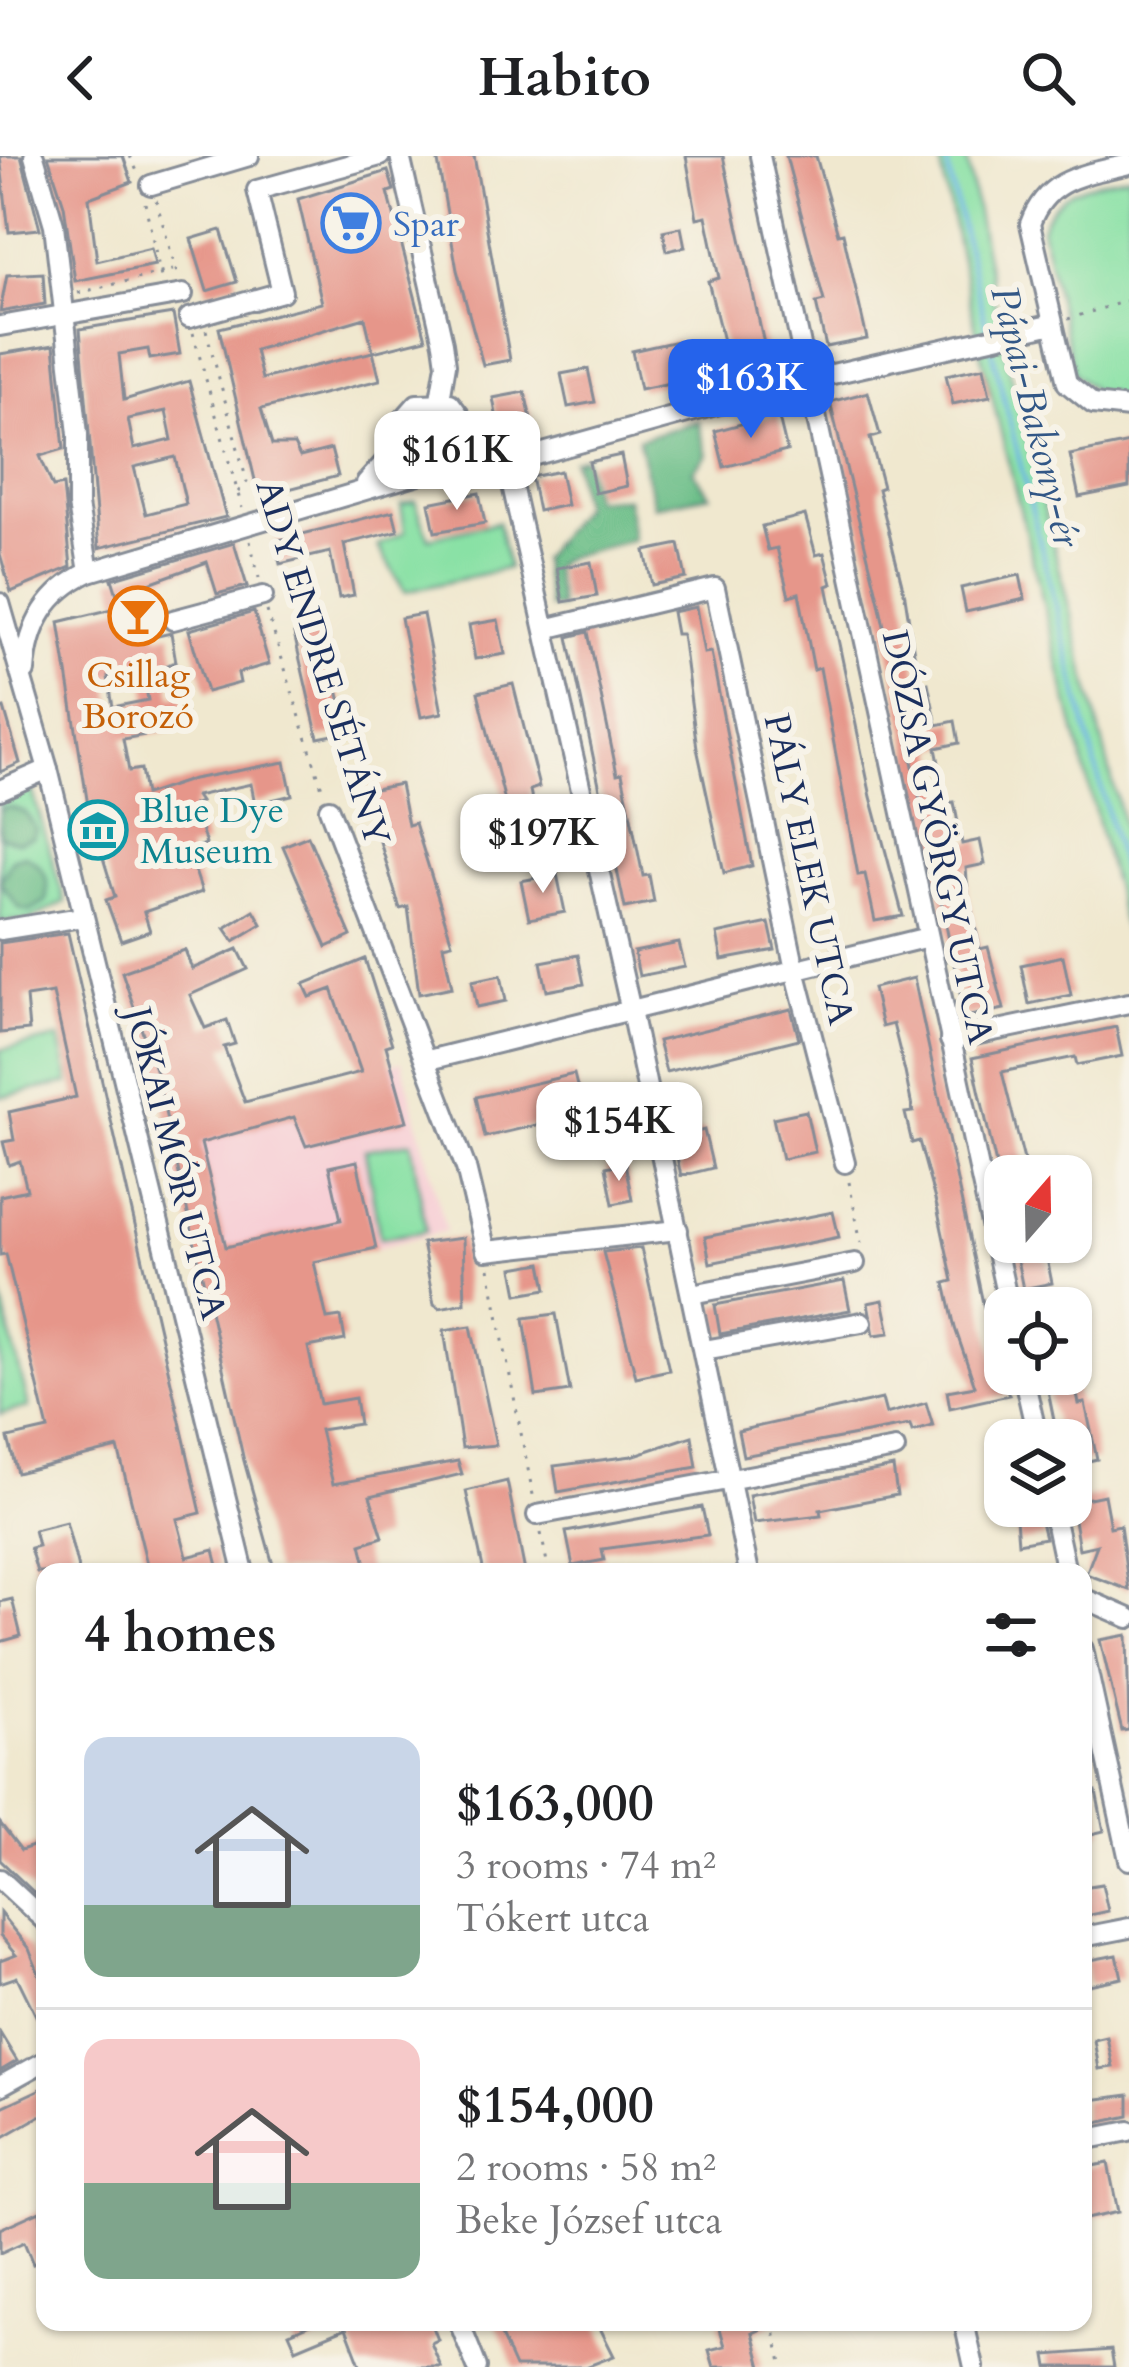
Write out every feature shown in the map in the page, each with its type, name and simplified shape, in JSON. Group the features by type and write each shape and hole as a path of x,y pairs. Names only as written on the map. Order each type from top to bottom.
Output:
{"street":[{"path":"34,156 54,225 78,434 78,505 89,572"},
{"path":"152,185 250,156"},
{"path":"189,318 282,292 257,190 380,156"},
{"path":"400,156 443,344 440,399"},
{"name":"DÓZSA GYÖRGY UTCA","path":"760,156 1004,1287"},
{"path":"1129,164 1059,182 1038,201 1030,224 1049,325 1067,383 1093,404 1129,408"},
{"path":"0,326 60,307 183,295"},
{"path":"26,694 32,627 62,588 89,572 439,468 459,458 507,463 806,380 1049,325"},
{"path":"351,491 378,473 401,444 408,411 440,399 459,409 469,428 459,458"},
{"path":"401,444 416,463 439,468"},
{"path":"507,463 631,1011 747,1563"},
{"name":"PÁLY ELEK UTCA","path":"545,629 715,588 795,970 845,1163"},
{"path":"172,620 184,612 263,596"},
{"name":"JÓKAI MÓR UTCA","path":"0,603 48,769 242,1563"},
{"path":"0,790 48,769"},
{"name":"ADY ENDRE SÉTÁNY","path":"329,809 428,1060 466,1168 485,1251"},
{"path":"0,930 82,917"},
{"path":"428,1060 928,937"},
{"path":"950,1040 1129,1003"},
{"path":"485,1251 678,1230"},
{"path":"692,1294 855,1263"},
{"path":"704,1350 862,1322"},
{"path":"537,1515 895,1449"},
{"path":"1056,1527 1064,1563"},
{"path":"1092,1602 1129,1618"},
{"path":"1092,1690 1129,1860"},
{"path":"0,1879 36,1913"},
{"path":"1092,1935 1129,1928"},
{"path":"0,2086 36,2066"},
{"path":"1092,2138 1129,2131"},
{"path":"463,2331 477,2367"},
{"path":"966,2331 974,2367"}],"path":[{"path":"152,185 183,295"},
{"path":"60,307 175,270"},
{"path":"1049,325 1129,300"},
{"name":"ADY ENDRE SÉTÁNY","path":"189,318 263,596 329,809"},
{"path":"845,1163 862,1241 855,1263"},
{"path":"485,1251 547,1563"},
{"path":"775,2331 783,2367"}],"shaded area":[{"path":"402,1061 446,1231 208,1288 164,1125"}],"green space":[{"path":"939,156 966,156 1001,335 1129,848 1129,948 978,340"},
{"path":"1129,175 1129,399 1097,393 1074,373 1041,228 1065,195"},
{"path":"435,416 447,421 452,433 447,445 435,450 423,445 418,433 423,421"},
{"path":"698,421 707,455 693,471 710,495 654,506 638,439"},
{"path":"584,457 593,499 627,498 633,540 563,558 553,568 560,607 549,608 541,559 582,506 573,460"},
{"path":"415,501 429,538 498,522 508,568 405,592 378,546 405,532 401,505"},
{"path":"30,783 65,902 29,920 0,922 0,799"},
{"path":"0,809 25,812 36,829 33,837 18,842 0,836"},
{"path":"25,855 42,869 47,886 46,901 30,911 19,908 0,882 12,859"},
{"path":"59,1038 69,1083 0,1097 0,1050"},
{"path":"411,1142 426,1231 380,1238 365,1150"},
{"path":"0,1292 29,1407 0,1414"}],"building":[{"path":"0,156 21,156 40,229 9,232"},
{"path":"48,156 123,156 132,182 89,198 97,261 151,248 155,265 75,281 64,205"},
{"path":"437,156 474,156 510,360 483,365 457,270"},
{"path":"686,156 723,156 766,353 728,361 708,281 719,278 706,216 697,218"},
{"path":"786,156 816,156 838,234 843,233 867,339 826,347 816,303 824,301"},
{"path":"388,171 394,190 388,192 426,339 373,352 380,380 261,409 272,445 294,445 300,457 331,449 338,476 259,497 219,328 322,303 298,199","holes":["365,318 373,352 262,379 255,350"]},
{"path":"681,227 685,247 667,251 663,231"},
{"path":"221,230 237,282 207,291 191,239"},
{"path":"43,273 45,304 0,312 7,275"},
{"path":"173,314 180,354 150,359 148,349 119,354 124,400 189,381 226,517 99,548 80,329","holes":["166,411 172,440 134,449 128,419","175,457 186,504 146,514 134,467"]},
{"path":"677,341 685,380 640,389 632,351"},
{"path":"54,345 64,449 40,456 53,487 63,485 71,567 11,592 0,554 0,354"},
{"path":"984,367 990,396 953,404 946,375"},
{"path":"588,369 595,402 568,407 561,374"},
{"path":"525,392 531,419 498,425 493,398"},
{"path":"868,392 880,435 870,438 883,487 878,489 905,596 919,685 928,683 937,725 955,721 959,743 936,748 947,803 954,802 962,844 980,840 985,864 966,868 968,892 980,949 988,947 1004,1009 965,1017 879,602 830,402"},
{"path":"778,414 787,451 724,467 715,431"},
{"path":"1129,443 1129,487 1079,497 1070,455"},
{"path":"621,455 627,486 595,493 589,462"},
{"path":"560,471 567,505 538,511 531,477"},
{"path":"479,493 485,523 435,532 429,503"},
{"path":"393,511 398,531 344,544 354,595 339,598 330,552 280,564 275,541"},
{"path":"805,515 816,555 824,553 832,584 827,586 871,797 903,916 875,921 865,874 858,875 820,668 814,670 799,593 789,596 777,548 768,550 762,526"},
{"path":"234,543 247,586 217,594 207,562 141,586 158,636 171,633 176,662 167,665 172,696 182,694 189,727 123,739 129,771 141,769 145,795 193,779 285,762 292,795 255,804 251,784 196,796 200,802 193,805 206,844 188,850 202,892 144,912 150,931 121,941 106,900 115,897 89,812 59,622 121,607 112,579","holes":["143,670 148,700 113,707 108,677"]},
{"path":"679,544 686,578 652,585 645,551"},
{"path":"591,562 597,596 563,602 557,568"},
{"path":"1020,575 1025,599 966,612 961,588"},
{"path":"696,607 704,653 711,652 752,866 724,873 697,748 682,634 676,634 672,612"},
{"path":"254,612 269,664 238,673 240,683 207,692 189,630"},
{"path":"423,614 442,713 421,717 401,618"},
{"path":"498,620 505,654 475,659 469,625"},
{"path":"322,629 349,732 318,738 294,634"},
{"path":"588,632 617,774 622,773 643,876 649,875 654,902 625,908 568,637"},
{"path":"513,684 539,787 530,790 542,850 510,856 503,820 509,818 478,692"},
{"path":"4,708 20,763 0,772 0,709"},
{"path":"400,784 408,825 415,823 452,943 443,945 452,987 419,994 408,907 400,909 365,791"},
{"path":"308,836 351,936 327,947 283,846"},
{"path":"557,874 565,912 529,919 521,881"},
{"path":"254,910 262,924 234,941 225,928"},
{"path":"769,923 775,950 722,960 717,934"},
{"path":"68,933 201,1513 177,1519 187,1557 214,1550 217,1563 147,1563 118,1448 17,1473 8,1438 48,1429 6,1254 0,1255 0,1196 27,1190 20,1161 9,1165 3,1142 14,1140 9,1112 76,1097 53,993 26,997 29,1030 0,1033 0,943"},
{"path":"679,943 685,967 639,976 634,952"},
{"path":"238,949 248,969 190,995 205,1028 227,1020 235,1044 224,1047 245,1102 361,1072 332,989 310,997 304,984 365,959 392,1044 386,1046 407,1121 306,1146 294,1117 201,1143 226,1247 341,1220 329,1167 357,1161 376,1248 314,1262 327,1319 341,1317 345,1340 308,1347 320,1404 355,1398 359,1424 320,1430 333,1484 458,1461 462,1474 370,1496 383,1537 361,1544 366,1563 272,1563 244,1461 156,1072 122,972 185,950 192,969"},
{"path":"578,955 584,984 547,991 541,962"},
{"path":"1063,956 1071,995 1029,1004 1021,965"},
{"path":"501,975 506,1001 477,1007 472,981"},
{"path":"914,978 984,1308 984,1395 1009,1395 950,1408 947,1391 975,1386 945,1283 953,1281 937,1207 919,1141 912,1143 905,1113 913,1112 893,1024 882,1027 873,988"},
{"path":"791,1009 799,1039 666,1072 658,1041"},
{"path":"1116,1027 1122,1056 1077,1065 1075,1057 1002,1072 1023,1155 994,1155 972,1058"},
{"path":"574,1074 584,1114 485,1137 476,1097"},
{"path":"806,1111 815,1152 782,1159 773,1118"},
{"path":"704,1130 713,1168 681,1176 673,1138"},
{"path":"625,1163 632,1200 613,1204 606,1167"},
{"path":"833,1212 839,1237 710,1263 705,1237"},
{"path":"463,1238 465,1303 440,1308 434,1304 422,1243"},
{"path":"641,1248 669,1370 636,1377 603,1252"},
{"path":"542,1263 547,1289 518,1294 513,1268"},
{"path":"1018,1263 1048,1263 1052,1283 1023,1287"},
{"path":"844,1281 850,1310 720,1334 715,1305"},
{"path":"883,1300 890,1333 874,1335 868,1303"},
{"path":"556,1314 570,1391 536,1396 524,1318"},
{"path":"471,1326 496,1445 462,1448 444,1330"},
{"path":"1049,1395 1077,1395 1079,1404 1085,1403 1088,1419 1054,1419"},
{"path":"882,1399 886,1414 926,1403 933,1426 912,1432 910,1425 743,1456 738,1431"},
{"path":"692,1436 697,1467 558,1492 554,1466 632,1456"},
{"path":"893,1467 897,1495 820,1510 821,1515 754,1523 749,1495"},
{"path":"507,1481 523,1563 482,1563 466,1491"},
{"path":"1104,1495 1110,1527 1120,1525 1129,1590 1092,1576 1090,1563 1097,1545 1079,1549 1075,1527 1092,1527 1092,1498"},
{"path":"702,1507 708,1535 602,1549 604,1560 572,1563 566,1532"},
{"path":"66,1522 77,1563 36,1563 36,1569 30,1548 38,1546 34,1530"},
{"path":"1017,1527 1042,1527 1045,1538 1018,1543"},
{"path":"12,1599 21,1636 0,1642 0,1602"},
{"path":"1127,1635 1129,1730 1122,1731 1100,1640"},
{"path":"1096,1791 1104,1831 1092,1834 1092,1792"},
{"path":"0,1823 21,1850 36,1845 36,1894 0,1860"},
{"path":"1102,1884 1108,1911 1092,1914 1092,1886"},
{"path":"0,1913 29,1949 36,1966 36,2016 17,1977 0,1983 0,1961 16,1955 0,1936"},
{"path":"1117,1955 1122,1978 1092,1984 1092,1960"},
{"path":"0,2033 17,2061 0,2071"},
{"path":"1107,2037 1113,2067 1099,2069 1094,2040"},
{"path":"36,2091 36,2118 0,2139 0,2108"},
{"path":"1129,2095 1129,2116 1092,2124 1092,2100"},
{"path":"1108,2163 1118,2212 1092,2218 1092,2166"},
{"path":"36,2213 36,2263 24,2242 0,2253 0,2229"},
{"path":"294,2331 339,2331 296,2349 289,2333"},
{"path":"347,2331 434,2331 438,2340 431,2343 441,2367 361,2367"},
{"path":"499,2331 602,2331 614,2356 586,2367 515,2367"},
{"path":"721,2331 757,2331 753,2333 762,2367 714,2367 709,2350 725,2346"},
{"path":"1111,2350 1114,2367 1048,2367 1046,2355"}],"waterway":[{"name":"Pápai-Bakony-ér","path":"945,156 988,335"},
{"name":"Pápai-Bakony-ér","path":"991,346 1129,899"}],"place":[{"name":"Spar","path":"351,223"},
{"name":"Csillag Borozó","path":"138,616"},
{"name":"Blue Dye Museum","path":"98,830"}]}
